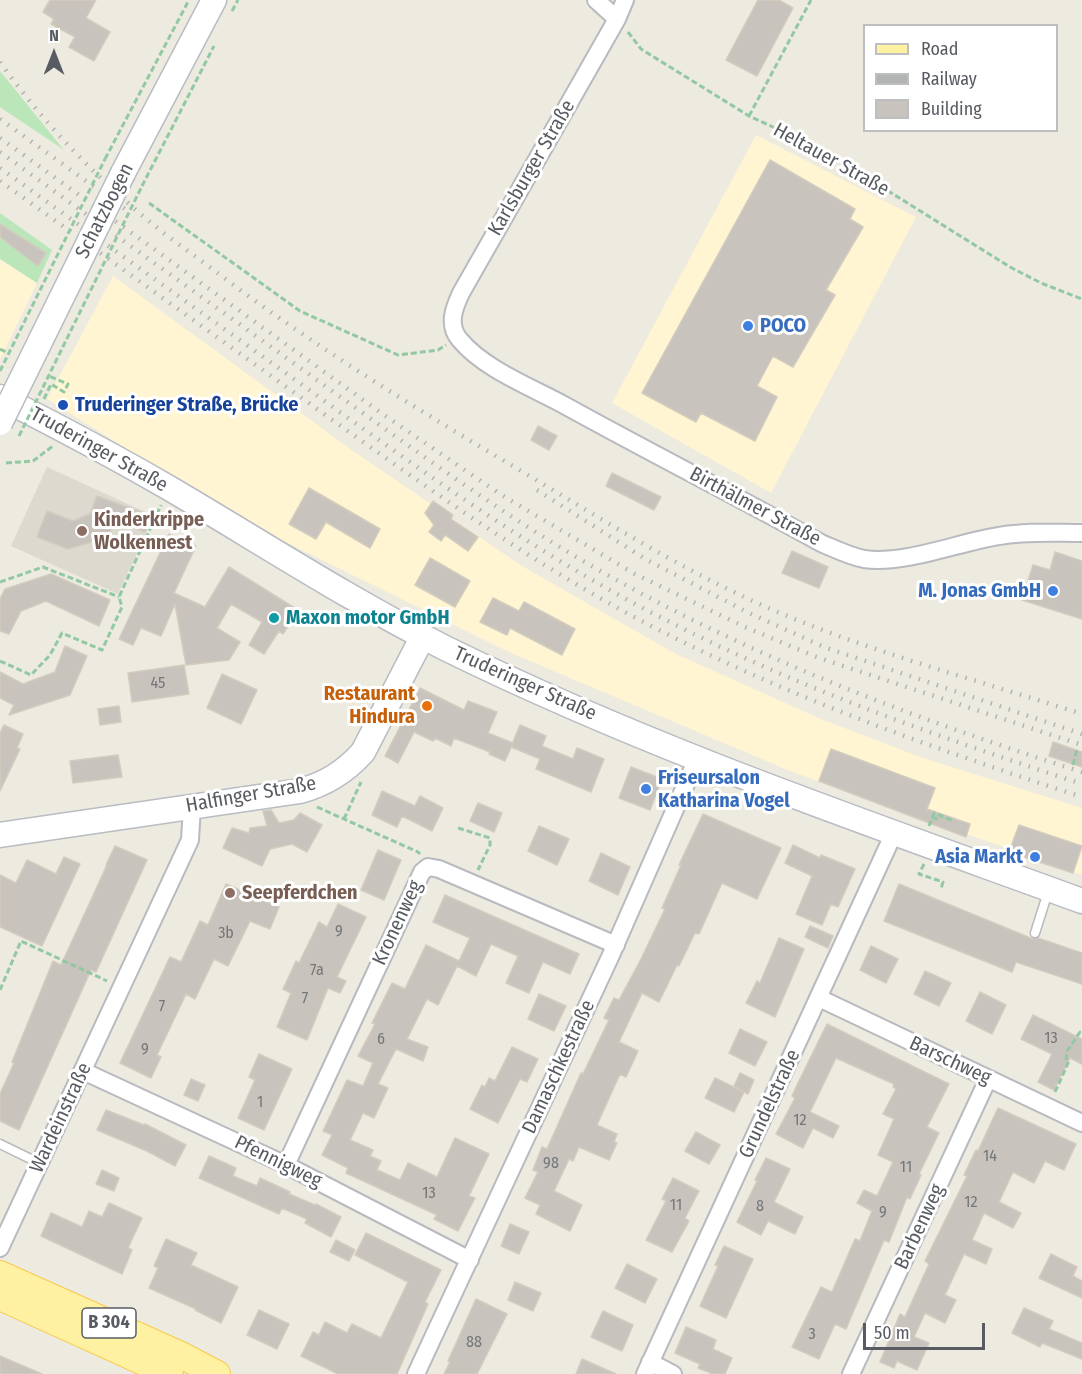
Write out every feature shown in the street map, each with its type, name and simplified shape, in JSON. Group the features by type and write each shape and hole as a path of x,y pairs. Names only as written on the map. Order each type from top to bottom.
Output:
{"main road":[{"name":"B 304","path":"0,1274 179,1354 217,1374"},
{"name":"B 304","path":"0,1297 170,1374"}],"street":[{"name":"Schatzbogen","path":"10,430 123,173 214,0"},
{"path":"596,0 617,19"},
{"name":"Karlsburger Straße","path":"458,338 452,323 453,310 461,293 617,19 625,0"},
{"name":"Birthälmer Straße","path":"458,338 482,360 821,543 845,553 865,559 894,559 1000,536 1082,533"},
{"name":"Truderinger Straße","path":"0,397 129,465 323,581 423,636 553,698 698,759 1082,901"},
{"name":"Halfinger Straße","path":"0,835 312,788 336,777 353,764 363,752 423,636"},
{"name":"Damaschkestraße","path":"416,1374 616,945 698,759"},
{"name":"Wardeinstraße","path":"0,1248 190,840 192,806"},
{"name":"Grundelstraße","path":"648,1368 894,833"},
{"name":"Kronenweg","path":"286,1165 422,872 428,867 439,869 616,945"},
{"name":"Barschweg","path":"819,998 1082,1123"},
{"name":"Pfennigweg","path":"83,1071 286,1165 470,1260"},
{"name":"Barbenweg","path":"850,1374 988,1078"},
{"path":"648,1368 673,1374"}],"lane":[{"path":"1035,933 1044,911 1049,889"},
{"path":"0,1144 39,1163"}],"path":[{"path":"10,430 48,376 189,0"},
{"path":"227,21 238,0"},
{"path":"749,116 811,0"},
{"name":"Heltauer Straße","path":"617,19 641,50 749,116 869,179 1010,267 1041,283 1082,299"},
{"path":"0,371 8,353 123,173 217,41"},
{"path":"149,203 300,311 398,355 438,350 458,338"},
{"path":"0,349 8,353"},
{"path":"44,399 51,384 64,392 68,384 48,376"},
{"path":"6,463 33,461 54,444"},
{"path":"118,597 162,504"},
{"path":"0,582 43,567 118,597 122,607 102,650 62,633 50,655 31,675 0,661"},
{"path":"1073,765 1077,749"},
{"name":"Kronenweg","path":"365,773 344,819 421,855"},
{"path":"939,820 932,817 934,813 954,820"},
{"path":"458,828 490,838 490,844 476,874"},
{"path":"923,863 919,874 943,882 940,889"},
{"path":"18,936 21,941 122,987"},
{"path":"0,990 21,941"},
{"path":"1052,1099 1069,1061 1066,1058 1067,1051 1080,1032 1082,1033"}],"shaded area":[{"path":"756,135 916,217 771,493 612,403"},
{"path":"0,259 37,283 0,360"},
{"path":"113,276 356,453 522,566 676,654 821,719 920,757 1082,808 1082,875 790,771 511,653 239,519 47,399"},
{"name":"Kinderkrippe Wolkennest","path":"47,467 154,516 118,594 11,546"}],"green space":[{"path":"0,71 64,150 0,107"},
{"path":"0,213 52,250 37,283 0,259"}],"building":[{"path":"50,0 96,0 86,18 110,32 94,61 69,47 75,37 51,24 54,19 43,12"},
{"path":"758,0 779,0 793,8 757,76 726,60"},
{"name":"POCO","path":"770,160 855,209 850,219 863,227 826,290 835,295 793,367 773,356 757,386 777,397 755,441 701,413 696,422 642,393"},
{"path":"0,224 46,253 38,266 0,237"},
{"path":"538,426 557,436 549,450 531,440"},
{"path":"612,473 661,497 654,510 606,486"},
{"path":"309,488 380,529 370,548 326,522 316,539 289,524"},
{"path":"97,496 152,516 145,532 115,520 108,537 68,549 37,537 47,511 73,521 90,514"},
{"path":"433,501 453,515 451,519 478,537 468,551 445,535 441,541 429,532 434,525 425,513"},
{"path":"169,534 196,546 174,593 205,607 229,567 298,610 283,634 279,631 264,654 249,645 262,622 231,604 217,628 240,642 229,660 186,665 175,604 161,636 141,628 133,645 119,639"},
{"path":"792,551 828,567 819,588 782,573"},
{"name":"M. Jonas GmbH","path":"1055,552 1082,561 1082,619 1022,600 1033,565 1050,570"},
{"path":"430,558 470,581 455,607 415,585"},
{"path":"51,574 110,600 99,626 46,601 21,611 9,634 0,631 0,599 5,589"},
{"path":"493,598 519,611 524,602 575,629 562,655 510,628 507,635 480,622"},
{"path":"65,646 87,656 70,695 9,715 14,705 0,698 0,672 23,684 55,672"},
{"path":"184,665 189,694 132,702 128,673"},
{"path":"222,674 257,690 241,724 207,708"},
{"path":"420,688 464,710 468,701 497,712 488,733 513,743 505,761 489,754 490,752 454,738 451,746 435,738 433,741 414,732 398,763 385,756"},
{"path":"119,706 121,722 100,725 98,709"},
{"path":"4,725 23,734 17,748 20,749 0,791 0,733"},
{"path":"520,725 546,736 542,746 573,759 577,748 604,759 591,792 536,769 540,759 511,747"},
{"path":"1053,742 1082,752 1082,767 1049,756"},
{"path":"831,749 935,788 927,809 970,824 966,837 819,781"},
{"path":"118,755 122,777 73,783 70,761"},
{"path":"631,767 662,779 650,810 619,798"},
{"path":"382,791 415,806 420,796 443,808 432,831 402,816 397,827 372,815"},
{"path":"478,803 502,813 494,832 470,821"},
{"path":"271,810 279,823 294,820 300,813 322,825 307,852 292,844 270,849 262,866 223,848 232,828 249,833 250,828 267,826 263,811"},
{"path":"703,814 781,848 757,899 722,883 699,934 695,933 659,1002 642,993 619,1042 638,1051 626,1077 620,1074 597,1125 617,1134 614,1142 617,1143 609,1160 579,1147 573,1161 569,1159 554,1191 582,1205 570,1231 536,1214 540,1205 525,1198 538,1172 533,1170 542,1147 547,1149 581,1073 583,1074 609,1020 604,1018 614,998 619,1000 665,909 662,908 681,865 679,865"},
{"path":"1019,825 1082,846 1073,873 1009,852"},
{"path":"539,826 569,839 557,865 528,851"},
{"path":"793,845 820,858 821,855 855,869 838,907 831,904 822,925 796,914 812,876 785,863"},
{"path":"115,846 147,860 96,972 91,970 19,1130 0,1121 0,1094 53,961 61,965"},
{"path":"378,850 401,860 384,900 361,890"},
{"path":"601,853 630,867 618,895 589,881"},
{"path":"64,857 80,864 42,946 0,927 0,875 16,883 27,860 56,874"},
{"path":"226,884 279,907 270,929 250,921 228,966 214,959 195,999 186,994 157,1055 161,1057 151,1078 120,1063 170,957 181,962 200,921 208,925"},
{"path":"899,884 1033,939 1038,938 1082,953 1082,984 1016,962 1012,972 884,921"},
{"path":"445,895 579,954 570,974 543,962 529,993 506,983 518,956 491,944 476,976 457,966 438,1005 427,999 407,1039 428,1047 423,1061 396,1049 378,1084 388,1088 374,1118 363,1113 350,1140 373,1150 370,1156 381,1161 377,1170 400,1180 408,1163 437,1177 455,1138 489,1154 469,1196 475,1198 458,1231 434,1219 437,1215 346,1173 348,1168 322,1155 332,1135 323,1131 347,1080 363,1086 373,1063 358,1056 375,1024 372,1023 392,983 405,989 426,945 459,961 470,938 433,922"},
{"path":"338,904 366,917 337,977 346,981 340,993 328,988 307,1040 277,1027 291,993 283,989 296,961 299,963 319,922 327,927"},
{"path":"810,926 833,936 828,948 805,937"},
{"path":"779,938 804,949 775,1017 746,1003 757,981 760,983"},
{"path":"871,946 898,959 886,983 860,970"},
{"path":"925,971 951,983 939,1006 914,994"},
{"path":"980,992 1006,1005 992,1034 966,1021"},
{"path":"539,994 566,1006 554,1031 528,1019"},
{"path":"1033,1015 1082,1039 1082,1064 1070,1058 1054,1090 1038,1082 1052,1054 1021,1039"},
{"path":"827,1024 949,1084 927,1127 939,1133 919,1174 921,1175 910,1199 907,1197 889,1242 884,1240 846,1329 835,1324 819,1359 792,1347 821,1287 832,1292 855,1239 860,1241 872,1211 857,1203 864,1190 877,1196 893,1162 878,1155 894,1119 883,1114 896,1089 893,1087 894,1084 836,1058 810,1112 839,1126 833,1138 813,1128 803,1148 776,1134 795,1098 792,1096"},
{"path":"740,1029 767,1042 755,1066 729,1053"},
{"path":"512,1047 538,1059 527,1082 520,1079 498,1123 470,1109 482,1085 485,1087 489,1078 495,1081"},
{"path":"259,1054 292,1069 264,1130 238,1118 255,1080 249,1077"},
{"path":"740,1073 754,1080 748,1094 734,1086"},
{"path":"715,1078 744,1092 734,1112 705,1098"},
{"path":"191,1079 205,1085 198,1101 184,1095"},
{"path":"998,1108 1076,1144 1064,1170 1045,1161 1034,1183 1013,1172 999,1202 1021,1213 1013,1228 984,1213 972,1240 992,1249 986,1264 964,1254 945,1295 956,1300 945,1323 925,1313 914,1337 929,1343 917,1370 897,1361 894,1368 880,1362 900,1314 905,1317 929,1264 925,1261 967,1176 964,1175"},
{"path":"106,1110 145,1124 186,1145 175,1166 147,1151 97,1130"},
{"path":"696,1132 720,1145 709,1164 685,1151"},
{"path":"209,1156 236,1168 233,1176 257,1186 260,1178 290,1192 289,1194 341,1217 331,1237 305,1223 307,1219 282,1208 279,1214 199,1178"},
{"path":"766,1158 790,1169 774,1202 803,1217 795,1234 768,1221 761,1235 737,1222"},
{"path":"102,1170 119,1178 114,1191 96,1184"},
{"path":"673,1178 699,1191 685,1218 689,1221 672,1252 646,1240 666,1201 662,1199"},
{"path":"109,1203 142,1218 128,1248 132,1250 122,1274 41,1236 51,1213 82,1227 89,1211 102,1217"},
{"path":"510,1224 529,1232 519,1254 501,1246"},
{"path":"366,1233 441,1270 425,1302 428,1304 397,1374 338,1374 301,1356 313,1332 319,1335 325,1322 347,1333 352,1324 381,1338 408,1282 355,1255"},
{"path":"166,1239 197,1253 191,1265 238,1287 221,1323 149,1288 158,1268 154,1266"},
{"path":"336,1240 355,1250 349,1261 330,1252"},
{"path":"724,1246 753,1259 726,1318 700,1306 718,1266 715,1265"},
{"path":"1051,1254 1077,1267 1073,1276 1082,1281 1082,1298 1039,1278"},
{"path":"627,1264 657,1279 645,1303 615,1288"},
{"path":"515,1282 541,1293 533,1311 508,1300"},
{"path":"476,1299 507,1314 477,1374 444,1374 450,1362 448,1361"},
{"path":"1024,1308 1053,1321 1049,1329 1082,1343 1082,1359 1042,1343 1040,1347 1012,1333"},
{"path":"259,1310 289,1324 277,1349 247,1335"},
{"path":"603,1311 633,1325 622,1351 591,1337"},
{"path":"686,1327 716,1340 713,1349 732,1358 725,1374 713,1374 698,1368 700,1364 675,1353"},
{"path":"0,1356 42,1374 0,1374"},
{"path":"582,1359 616,1374 576,1374"}],"railway":[{"path":"0,62 67,144 104,182 152,224 319,345 468,439 652,549 742,596 867,646 1082,714"},
{"path":"0,119 125,209"},
{"path":"0,138 384,415 500,494 635,574 745,627 819,658 1082,745"},
{"path":"0,152 436,465 509,515 622,583 733,639 847,689 964,733 1082,772"},
{"path":"0,168 441,484 574,569 666,620 767,668 923,730 1082,784"},
{"path":"0,181 442,498 571,581 616,607 712,656 816,701 921,742 1082,797"},
{"path":"537,490 647,560 747,612 824,647 1082,734"}],"place":[{"name":"POCO","path":"748,326"},
{"name":"Truderinger Straße, Brücke","path":"63,405"},
{"name":"Kinderkrippe Wolkennest","path":"82,531"},
{"name":"M. Jonas GmbH","path":"1053,591"},
{"name":"Maxon motor GmbH","path":"274,618"},
{"name":"Restaurant Hindura","path":"427,706"},
{"name":"Friseursalon Katharina Vogel","path":"646,789"},
{"name":"Asia Markt","path":"1035,857"},
{"name":"Seepferdchen","path":"230,893"}]}
